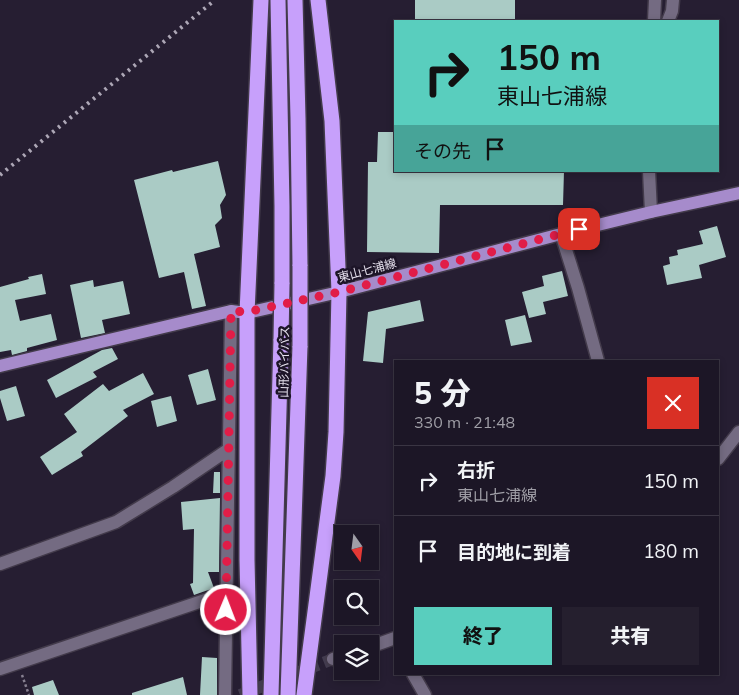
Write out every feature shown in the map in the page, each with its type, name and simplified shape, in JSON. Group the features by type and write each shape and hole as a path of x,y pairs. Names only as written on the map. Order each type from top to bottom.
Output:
{"highway":[{"name":"山形バイパス","path":"288,695 300,346 295,0"},
{"path":"304,695 333,476 336,432 339,292 332,121 318,0"},
{"name":"山形バイパス","path":"270,695 282,284 278,1"},
{"path":"250,695 246,560 247,312 261,2"}],"main road":[{"name":"東山七浦線","path":"0,366 231,311 247,312 339,292 561,234 739,193"}],"street":[{"path":"654,18 655,0"},
{"path":"668,20 672,12 672,0"},
{"path":"649,172 651,212"},
{"path":"561,234 598,360"},
{"path":"225,695 231,311"},
{"path":"719,458 739,432"},
{"path":"0,564 116,522 173,488 229,449"},
{"path":"0,669 226,593"},
{"path":"379,644 394,640"},
{"path":"413,675 425,695"}],"path":[{"path":"18,663 29,695"}],"building":[{"path":"415,0 515,0 515,20 415,20"},
{"path":"378,132 394,132 394,172 564,172 563,205 440,205 439,253 367,252 368,162 377,162"},
{"path":"218,161 226,195 220,205 222,218 215,225 220,247 194,254 206,306 192,309 184,272 159,278 134,180"},
{"path":"717,226 726,257 699,265 702,278 667,285 663,266 670,264 669,257 678,255 677,250 703,244 699,231"},
{"path":"562,271 568,296 543,302 546,314 529,318 522,292 544,286 542,276"},
{"path":"42,274 46,294 15,300 20,321 51,314 57,340 27,348 27,351 12,355 11,350 0,352 0,287"},
{"path":"93,280 94,287 123,281 130,314 102,320 105,333 81,338 70,285"},
{"path":"420,300 424,321 386,329 383,363 363,361 368,312"},
{"path":"525,315 532,342 511,346 505,320"},
{"path":"112,348 118,359 93,372 97,377 56,398 47,380 102,350"},
{"path":"208,369 216,400 197,405 188,375"},
{"path":"143,373 154,394 123,410 128,416 81,452 83,456 52,475 40,457 77,432 64,414 103,384 109,391"},
{"path":"16,386 25,416 7,421 0,398 0,391"},
{"path":"171,396 177,421 157,427 151,401"},
{"path":"214,472 220,472 220,493 213,493"},
{"path":"220,498 219,572 208,572 214,588 194,595 190,584 193,583 194,529 183,530 181,502"},
{"path":"202,657 217,658 217,695 200,695"},
{"path":"183,677 187,695 132,695 132,693"},
{"path":"53,680 59,695 34,695 32,687"}],"tunnel":[{"path":"240,695 333,659"}],"railway":[{"path":"0,175 215,0"}],"route":[{"path":"226,610 231,311 247,312 339,292 579,229"}]}
